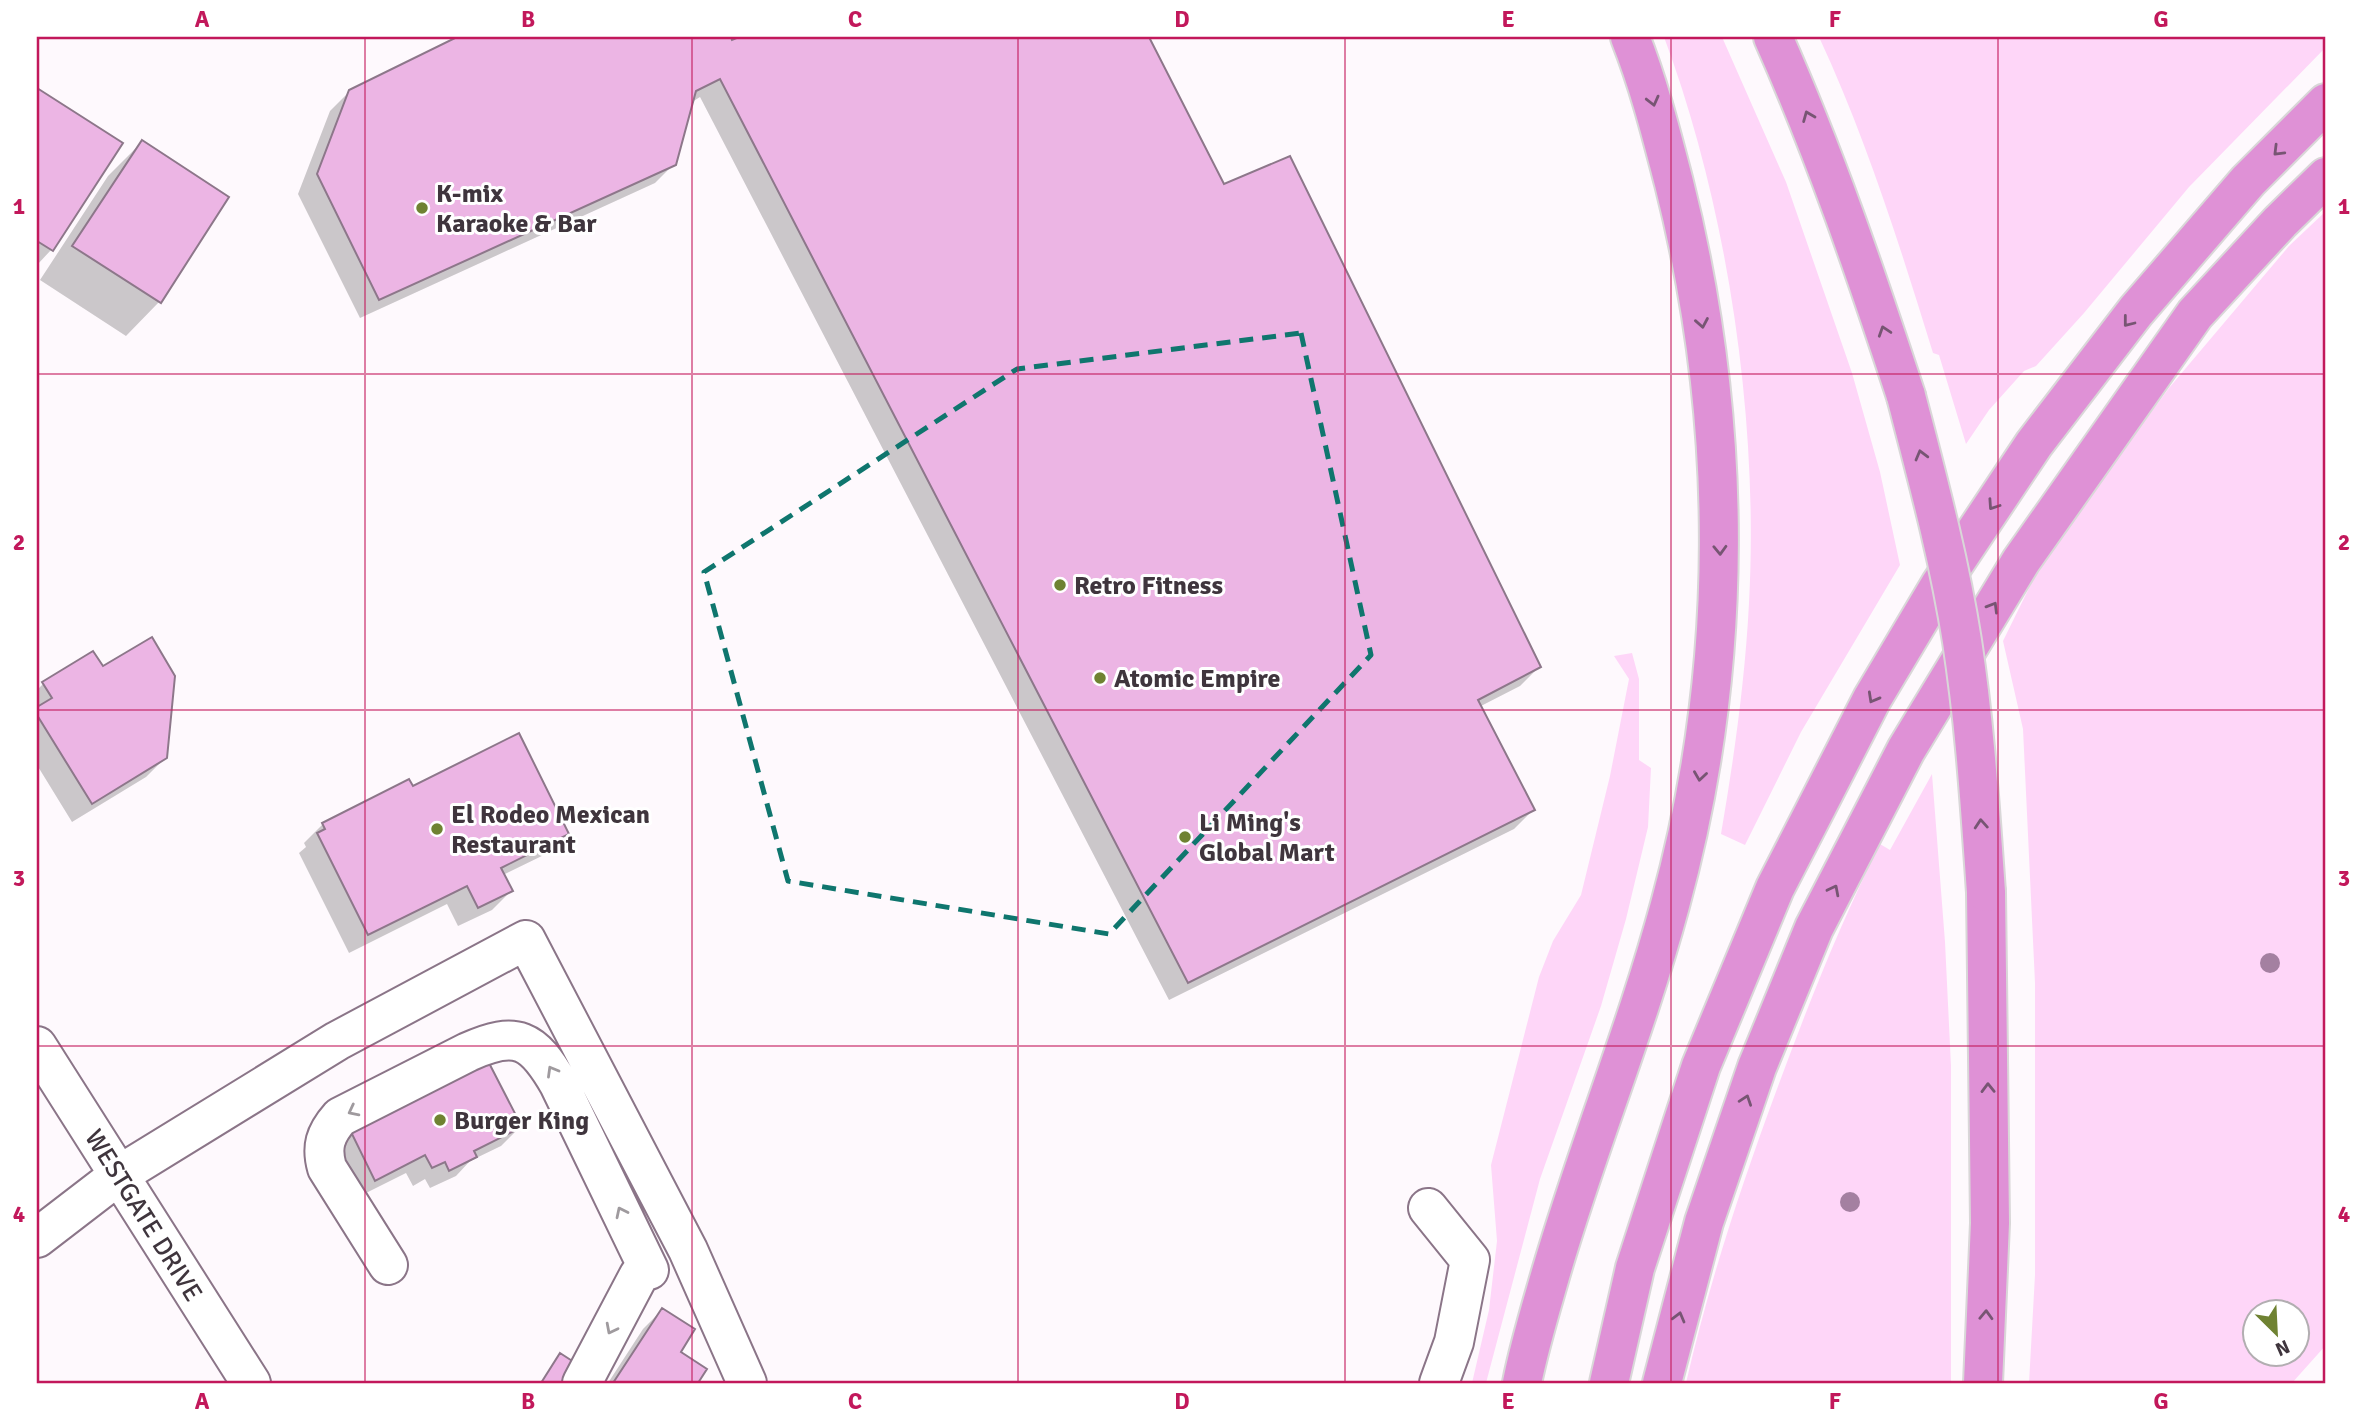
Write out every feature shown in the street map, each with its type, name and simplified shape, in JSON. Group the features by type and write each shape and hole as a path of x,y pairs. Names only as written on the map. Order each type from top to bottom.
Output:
{"highway":[{"path":"1522,1383 1567,1216 1633,1030 1671,905 1698,793 1713,679 1720,570 1717,458 1707,351 1687,237 1649,87 1630,37"},
{"path":"1773,37 1807,113 1848,221 1906,396 1937,514 1962,640 1978,772 1986,892 1990,1223 1983,1383"},
{"path":"1609,1383 1635,1268 1701,1066 1775,888 1872,699 1940,585 2034,444 2136,311 2248,181 2326,103"},
{"path":"1662,1383 1704,1222 1757,1068 1814,928 1906,750 2021,561 2195,314 2280,222 2326,177"}],"street":[{"path":"37,1238 119,1175 337,1041 526,940 688,1250 747,1383"},
{"path":"388,1265 327,1168 324,1142 330,1129 340,1117 486,1044 504,1040 526,1045 544,1057 559,1084 644,1272 582,1383"},
{"name":"WESTGATE DRIVE","path":"37,1046 251,1383"},
{"path":"1428,1208 1470,1260 1454,1342 1439,1383"}],"highlighted area":[{"path":"1301,333 1371,655 1109,934 788,881 704,572 1017,369"}],"shaded area":[{"path":"1664,37 1722,37 1786,182 1852,373 1880,472 1900,565 1801,732 1745,845 1721,834 1738,719 1749,603 1751,533 1743,389 1722,243 1706,172"},
{"path":"1819,37 2326,37 2326,47 2189,187 2084,313 2036,366 2024,371 1989,410 1966,444 1939,355 1933,353 1867,153"},
{"path":"2326,211 2326,1345 2310,1363 2310,1298 2240,1298 2240,1368 2305,1368 2292,1383 2029,1383 2035,1275 2035,983 2023,729 2003,641 2031,584 2077,513 2169,388 2289,246"},
{"path":"1632,653 1639,679 1639,760 1651,768 1648,827 1601,1006 1540,1179 1486,1383 1472,1383 1489,1310 1497,1241 1491,1165 1539,977 1553,941 1581,895 1610,776 1629,679 1614,656"},
{"path":"1932,774 1951,1066 1951,1383 1686,1383 1715,1272 1738,1198 1813,996 1851,904 1880,844 1890,850"}],"building":[{"path":"457,37 731,37 732,40 739,37 1149,37 1224,184 1290,156 1541,667 1478,700 1535,810 1188,983 720,79 696,91 676,165 379,300 317,174 349,90"},
{"path":"37,88 123,143 53,251 37,241"},
{"path":"142,140 229,197 161,303 72,246"},
{"path":"152,637 175,676 167,758 92,804 37,715 37,707 52,698 42,682 93,651 103,666"},
{"path":"519,733 569,834 501,868 513,891 478,908 467,886 368,935 317,833 325,829 322,823 409,779 413,786"},
{"path":"489,1063 522,1127 474,1151 477,1157 449,1171 445,1162 432,1168 425,1155 375,1181 351,1132"},
{"path":"662,1308 695,1329 681,1352 707,1369 698,1383 613,1383"},
{"path":"560,1353 606,1383 541,1383"}],"place":[{"name":"K-mix Karaoke & Bar","path":"422,208"},
{"name":"Retro Fitness","path":"1060,585"},
{"name":"Atomic Empire","path":"1100,678"},
{"name":"El Rodeo Mexican Restaurant","path":"437,829"},
{"name":"Li Ming's Global Mart","path":"1185,837"},
{"name":"Burger King","path":"440,1120"}]}
